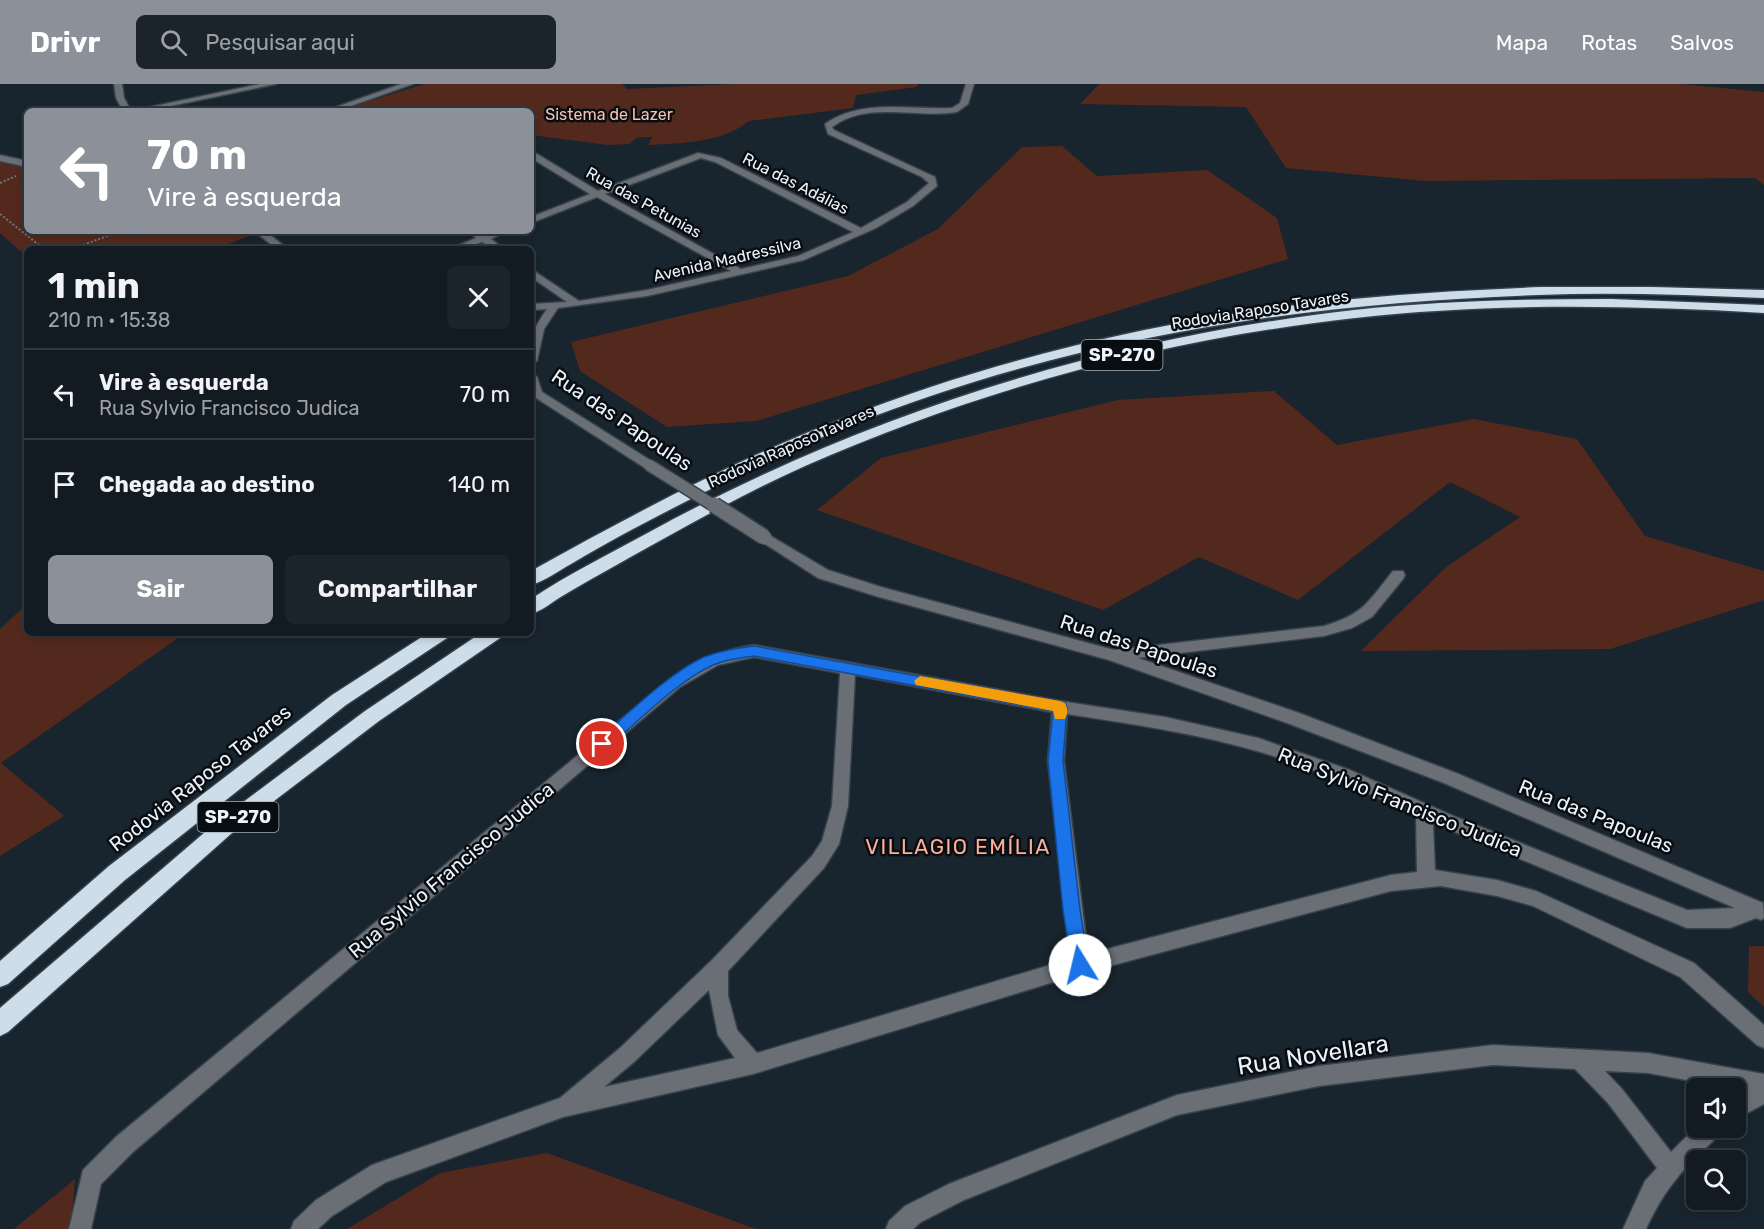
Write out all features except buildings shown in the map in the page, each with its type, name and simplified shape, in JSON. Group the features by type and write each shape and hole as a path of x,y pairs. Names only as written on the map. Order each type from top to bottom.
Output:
{"highway":[{"name":"Rodovia Raposo Tavares","path":"534,577 624,526 759,460 891,405 1015,366 1099,343 1260,313 1418,296 1590,289 1672,289 1764,294"},
{"name":"Rodovia Raposo Tavares","path":"534,606 663,530 767,477 876,430 976,394 1096,361 1274,325 1354,314 1440,307 1618,303 1764,309"},
{"name":"Rodovia Raposo Tavares","path":"0,976 135,858 339,700 436,636"},
{"name":"SP-270","path":"0,1024 225,827 372,716 490,636"}],"street":[{"path":"118,84 120,98 126,108"},
{"path":"148,108 245,86 272,84"},
{"path":"338,108 406,84"},
{"name":"Avenida Madressilva","path":"534,307 554,307 665,290 801,258 861,232 928,192 934,184 932,179 831,132 828,126 834,120 850,114 959,108 968,98 970,84"},
{"name":"Rua das Petunias","path":"534,156 597,194 740,272"},
{"name":"Rua das Adálias","path":"597,194 695,156 718,159 861,232"},
{"path":"0,158 24,163"},
{"path":"534,219 597,194"},
{"path":"263,234 279,246"},
{"path":"478,234 495,246"},
{"path":"463,246 494,234"},
{"path":"534,274 577,304"},
{"name":"Rua das Papoulas","path":"534,349 539,329 554,307"},
{"name":"Rua das Papoulas","path":"534,386 537,394 823,574 879,592 1111,655 1293,718 1450,778 1663,867 1760,911"},
{"path":"1111,655 1324,631 1352,623 1367,613 1398,575"},
{"name":"Rua Sylvio Francisco Judica","path":"80,1229 91,1178 125,1144 675,683 708,662 733,654 754,651 1060,707 1165,723 1258,745 1344,775 1424,811 1687,919 1730,919 1760,911"},
{"path":"563,1107 627,1055 719,967 818,862 830,844 840,806 848,668"},
{"path":"1060,707 1056,761 1080,965"},
{"path":"1424,811 1426,879"},
{"path":"302,1229 324,1208 380,1173 563,1107 753,1064 1080,965 1391,883 1441,878 1497,888 1536,899 1687,970 1764,1038"},
{"path":"719,967 718,996 728,1035 753,1064"},
{"name":"Rua Novellara","path":"897,1229 913,1214 957,1192 1177,1105 1319,1076 1493,1055 1648,1063 1764,1084"},
{"path":"1579,1059 1614,1096 1671,1169"},
{"path":"1746,1103 1764,1092"},
{"path":"1634,1229 1653,1189 1701,1138"}],"path":[{"path":"0,214 24,233"},
{"path":"25,234 40,246"},
{"path":"80,246 113,234"}],"green space":[{"name":"Sistema de Lazer","path":"424,84 622,84 627,89 734,84 918,84 917,87 856,95 853,108 749,121 714,138 648,145 652,137 638,137 629,144 608,145 534,135 534,108 348,108"},
{"path":"1099,84 1681,84 1764,92 1764,185 1755,178 1425,181 1286,168 1246,107 1080,104"},
{"path":"1062,146 1097,176 1207,170 1277,218 1288,259 756,421 667,427 580,371 571,342 848,276 938,229 1022,147"},
{"path":"0,161 24,165 24,234 254,234 223,246 24,246 24,254 0,233"},
{"path":"1274,391 1337,445 1474,419 1577,439 1645,536 1764,571 1764,600 1610,649 1361,651 1446,567 1520,517 1450,482 1298,600 1199,557 1103,610 817,510 881,458 1118,400"},
{"path":"24,607 24,636 181,636 1,763 64,816 0,856 0,629"},
{"path":"1749,946 1764,946 1764,1007 1748,992"},
{"path":"547,1153 756,1229 347,1229 440,1173"},
{"path":"75,1179 71,1229 14,1229"}],"slow traffic":[{"path":"920,681 1060,707 1060,715"}],"district":[{"name":"VILLAGIO EMÍLIA","path":"958,847"}],"route":[{"path":"602,744 675,683 708,662 733,654 754,651 1060,707 1056,761 1080,965"}]}
